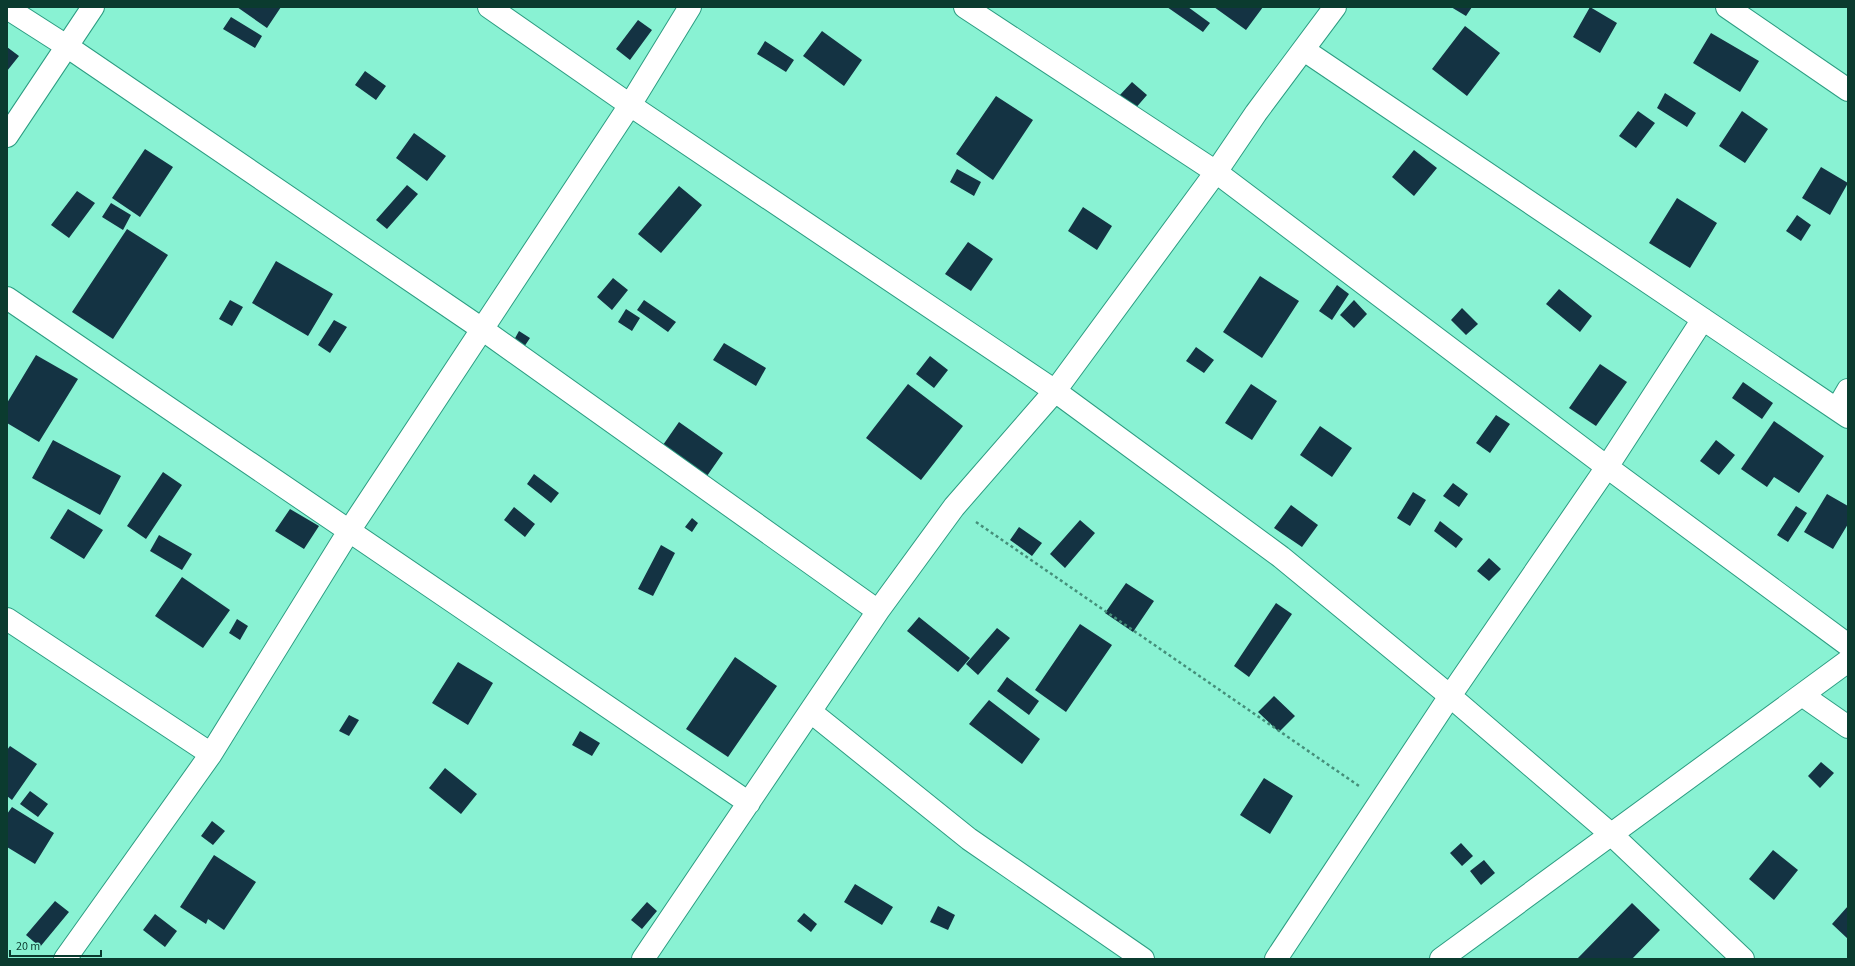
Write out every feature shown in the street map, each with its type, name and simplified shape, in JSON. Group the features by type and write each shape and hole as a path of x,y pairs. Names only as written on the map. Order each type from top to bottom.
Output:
{"street":[{"path":"7,136 68,47 93,7"},
{"path":"489,7 630,105 1055,391 1281,557 1450,696 1612,835 1743,959"},
{"path":"65,959 211,754 349,531 630,105 690,7"},
{"path":"965,7 1216,172 1607,467 1848,645"},
{"path":"643,959 878,612 954,507 1055,391 1216,172 1256,113 1304,50 1334,7"},
{"path":"1727,7 1848,90"},
{"path":"7,8 68,47 482,329 878,612"},
{"path":"1304,50 1842,413 1848,390"},
{"path":"7,298 749,803"},
{"path":"1276,959 1382,801 1450,696 1607,467 1703,319"},
{"path":"7,619 211,754"},
{"path":"1441,959 1848,661"},
{"path":"1802,696 1848,727"},
{"path":"811,712 970,839 1143,959"}],"path":[{"path":"954,507 1382,801"}],"building":[{"path":"237,7 281,7 267,28"},
{"path":"1167,7 1188,7 1210,23 1203,32"},
{"path":"1214,7 1263,7 1246,30"},
{"path":"1451,7 1472,7 1466,16"},
{"path":"1590,7 1617,23 1600,53 1573,37"},
{"path":"231,17 262,36 255,48 223,29"},
{"path":"638,20 652,30 630,60 616,49"},
{"path":"1465,26 1500,53 1467,96 1432,69"},
{"path":"822,31 862,60 844,86 803,56"},
{"path":"1711,33 1759,61 1740,92 1693,63"},
{"path":"765,41 794,60 786,72 757,54"},
{"path":"7,47 19,56 7,71"},
{"path":"365,71 386,86 376,100 355,85"},
{"path":"1132,82 1147,95 1134,110 1119,96"},
{"path":"1665,93 1696,113 1687,127 1657,108"},
{"path":"996,96 1033,120 993,180 956,154"},
{"path":"1638,111 1655,123 1636,148 1619,136"},
{"path":"1742,111 1768,129 1745,163 1719,146"},
{"path":"414,133 446,156 427,181 396,158"},
{"path":"145,149 173,167 140,217 112,198"},
{"path":"1414,150 1437,168 1414,196 1392,177"},
{"path":"1821,167 1848,183 1830,215 1802,198"},
{"path":"957,169 981,182 974,196 950,182"},
{"path":"407,185 418,194 387,229 376,220"},
{"path":"679,186 702,205 661,253 638,234"},
{"path":"77,191 95,203 69,238 51,225"},
{"path":"1677,198 1717,223 1690,268 1649,243"},
{"path":"111,203 131,215 123,230 102,217"},
{"path":"1083,207 1112,226 1097,250 1068,231"},
{"path":"1797,215 1811,225 1801,241 1786,231"},
{"path":"127,229 168,255 113,339 72,312"},
{"path":"968,242 993,259 971,291 945,274"},
{"path":"276,261 333,294 308,336 252,303"},
{"path":"1260,276 1299,301 1262,358 1223,332"},
{"path":"613,278 628,290 612,310 597,297"},
{"path":"1337,285 1349,294 1332,320 1319,311"},
{"path":"1559,289 1592,316 1580,332 1546,304"},
{"path":"230,300 243,307 232,326 219,319"},
{"path":"644,300 676,322 668,332 637,310"},
{"path":"1354,300 1367,314 1354,328 1340,315"},
{"path":"1462,308 1478,324 1466,335 1451,320"},
{"path":"626,309 640,318 632,331 618,322"},
{"path":"334,320 347,327 330,353 318,345"},
{"path":"519,331 530,338 524,347 514,340"},
{"path":"724,343 766,368 756,386 713,360"},
{"path":"1196,347 1214,360 1204,373 1186,361"},
{"path":"36,355 78,379 39,442 7,423 7,403"},
{"path":"930,356 948,370 934,388 916,374"},
{"path":"1600,364 1627,382 1596,426 1569,408"},
{"path":"1743,382 1773,403 1762,419 1732,398"},
{"path":"908,384 963,426 921,480 866,438"},
{"path":"1251,384 1277,401 1252,440 1225,423"},
{"path":"1496,415 1510,424 1490,453 1476,443"},
{"path":"1774,421 1824,456 1799,493 1774,477 1767,487 1741,469"},
{"path":"679,422 723,453 707,476 663,445"},
{"path":"1320,426 1352,448 1332,477 1300,455"},
{"path":"53,440 121,476 100,515 32,478"},
{"path":"1716,440 1735,455 1719,475 1700,461"},
{"path":"163,472 182,485 146,539 127,526"},
{"path":"534,474 559,493 551,503 527,484"},
{"path":"1453,483 1468,494 1459,507 1443,496"},
{"path":"1413,492 1426,500 1410,526 1397,518"},
{"path":"1827,494 1848,506 1848,524 1833,549 1804,532"},
{"path":"1291,505 1318,525 1302,547 1274,528"},
{"path":"1796,506 1807,513 1788,542 1777,535"},
{"path":"514,507 535,524 525,537 504,520"},
{"path":"68,509 103,530 84,559 50,538"},
{"path":"290,509 319,526 304,549 275,531"},
{"path":"692,518 698,523 692,532 685,527"},
{"path":"1080,520 1095,533 1065,568 1050,554"},
{"path":"1440,521 1463,539 1456,548 1434,531"},
{"path":"1019,527 1042,543 1032,556 1010,540"},
{"path":"159,535 192,554 182,570 150,551"},
{"path":"661,545 675,553 653,596 638,589"},
{"path":"1489,558 1501,569 1489,581 1477,571"},
{"path":"182,577 230,610 203,648 155,616"},
{"path":"1126,583 1154,601 1133,632 1105,613"},
{"path":"1276,603 1292,614 1249,677 1234,666"},
{"path":"919,617 970,658 958,672 907,631"},
{"path":"237,619 248,626 240,640 229,633"},
{"path":"1080,624 1112,645 1066,712 1035,690"},
{"path":"997,628 1010,638 978,675 966,664"},
{"path":"735,657 777,686 728,757 686,729"},
{"path":"458,662 493,683 468,725 432,703"},
{"path":"1007,677 1039,701 1029,715 997,691"},
{"path":"1274,696 1295,716 1279,732 1258,712"},
{"path":"989,700 1040,739 1022,764 969,724"},
{"path":"349,715 359,720 349,736 339,731"},
{"path":"580,731 600,743 592,756 572,745"},
{"path":"10,746 37,764 12,800 7,796 7,750"},
{"path":"1821,762 1834,773 1820,788 1808,776"},
{"path":"445,768 477,794 461,814 429,788"},
{"path":"1264,778 1293,796 1270,834 1240,815"},
{"path":"30,791 48,804 38,817 20,804"},
{"path":"12,807 54,833 35,864 7,847 7,814"},
{"path":"212,821 225,831 213,845 201,836"},
{"path":"1461,843 1473,856 1462,866 1450,853"},
{"path":"1773,850 1798,870 1774,900 1749,879"},
{"path":"214,855 256,882 224,930 208,919 206,924 180,907"},
{"path":"1484,860 1495,873 1481,885 1470,871"},
{"path":"855,884 893,907 882,925 844,902"},
{"path":"55,901 69,912 40,947 26,935"},
{"path":"647,902 657,911 642,929 631,920"},
{"path":"1632,903 1660,930 1632,959 1577,959"},
{"path":"938,906 955,915 948,930 930,922"},
{"path":"1848,906 1848,939 1832,924"},
{"path":"804,913 817,924 811,932 797,921"},
{"path":"155,914 177,931 165,947 143,930"}]}
